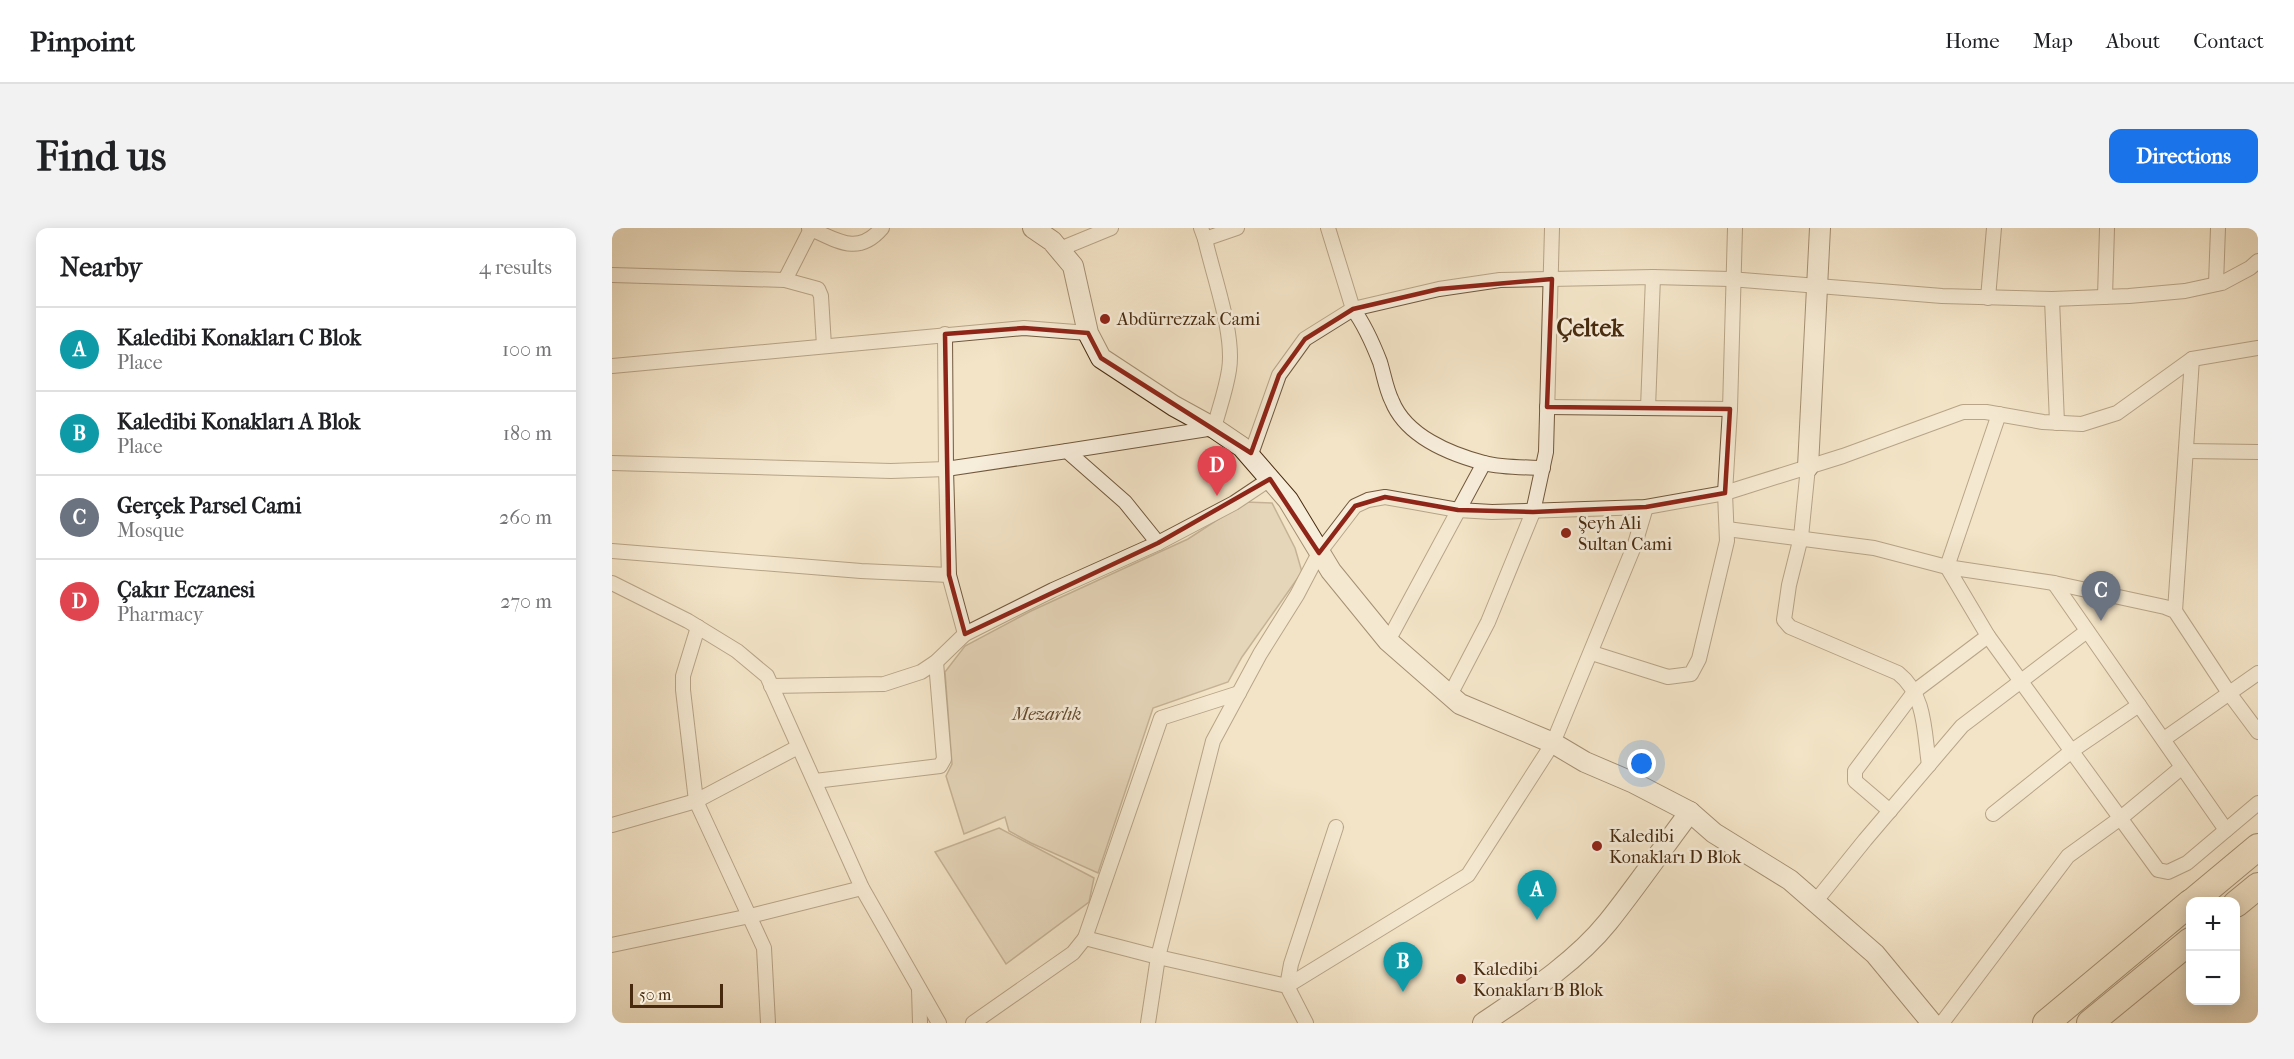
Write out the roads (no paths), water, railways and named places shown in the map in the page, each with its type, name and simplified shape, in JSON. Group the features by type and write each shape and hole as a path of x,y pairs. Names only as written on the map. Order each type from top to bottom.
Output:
{"highway":[{"path":"2197,897 2258,847"},
{"path":"2240,900 2258,886"},
{"path":"2046,1023 2186,906"},
{"path":"2090,1023 2186,944"}],"street":[{"path":"785,280 810,228 843,243 856,244 872,240 882,228"},
{"path":"1033,228 1057,239 1073,266 1088,333 1101,358 1242,447 1288,500 1331,571 1388,641 1460,704 1553,743 1585,762 1634,783 1690,812 1714,833 1790,880 1875,954 1932,1023"},
{"path":"1057,239 1111,228"},
{"path":"1215,428 1229,370 1230,355 1228,336 1203,234 1237,228"},
{"path":"1328,228 1353,309 1361,320 1380,361 1392,402 1410,427 1450,451 1484,463 1543,468"},
{"path":"1450,695 1488,622 1533,512 1543,468 1548,407 1552,228"},
{"path":"1592,652 1668,677 1691,674 1699,659 1727,541 1725,493 1730,409 1735,228"},
{"path":"1820,228 1808,467 1802,537 1784,620 1790,627 1898,673 1908,681 1920,705 1929,765"},
{"path":"1988,298 1994,228"},
{"path":"2105,297 2107,228"},
{"path":"2216,284 2217,228"},
{"path":"1250,457 1279,375 1305,339 1353,309 1439,289 1500,280 1653,277 1733,279 1942,297 2052,299 2185,291 2216,284 2250,268 2258,261"},
{"path":"612,275 785,280 818,289 821,296 824,346"},
{"path":"1648,408 1653,277"},
{"path":"2052,299 2057,423"},
{"path":"612,366 1024,327 1088,333"},
{"path":"945,334 949,575 965,634"},
{"path":"1148,1023 1158,957 1214,741 1260,654 1297,595 1319,553 1355,506 1368,500 1385,497 1458,510 1533,512 1646,507 1725,493 1808,467 1963,412 2082,424 2117,413 2192,359 2258,348"},
{"path":"2175,611 2192,359"},
{"path":"1548,407 1730,409"},
{"path":"1947,567 1999,414"},
{"path":"612,463 891,471 946,469 1215,428"},
{"path":"1068,451 1125,502 1158,543"},
{"path":"2187,451 2258,452"},
{"path":"1388,641 1484,463"},
{"path":"771,686 884,684 921,672 936,662 965,634 1053,590 1158,543 1234,503 1270,479"},
{"path":"1085,938 1287,986 1468,875 1553,743 1635,544 1646,507"},
{"path":"1727,529 1874,548 1947,567 2054,583 2165,607 2175,611 2229,693 2258,732"},
{"path":"612,551 861,571 949,575"},
{"path":"1947,567 1989,636 2158,870 2168,872 2187,863 2258,803"},
{"path":"612,583 698,627 737,651 767,676 862,888 939,1023"},
{"path":"2054,583 2226,830"},
{"path":"698,627 683,676 696,801 764,948 768,1023"},
{"path":"1815,902 1962,726 2087,631"},
{"path":"1890,811 1855,781 1855,771 1915,691 1989,636"},
{"path":"815,781 940,766 944,759 936,662"},
{"path":"2164,739 2258,674"},
{"path":"973,1023 1073,953 1085,938 1161,718 1239,693"},
{"path":"1994,814 2073,750 2139,705"},
{"path":"612,825 696,801 798,747"},
{"path":"1942,1023 2068,856 2122,818 2181,768"},
{"path":"1483,1023 1571,957 1607,923 1690,812"},
{"path":"1306,1023 1287,986 1291,964 1336,826"},
{"path":"612,945 750,916 862,888"},
{"path":"918,987 920,1023"}],"place":[{"name":"Abdürrezzak Cami","path":"1105,319"},
{"name":"Çakır Eczanesi","path":"1217,496"},
{"name":"Şeyh Ali Sultan Cami","path":"1566,533"},
{"name":"Gerçek Parsel Cami","path":"2101,621"},
{"name":"Kaledibi Konakları D Blok","path":"1597,846"},
{"name":"Kaledibi Konakları C Blok","path":"1537,920"},
{"name":"Kaledibi Konakları B Blok","path":"1461,979"},
{"name":"Kaledibi Konakları A Blok","path":"1403,992"}],"district":[{"name":"Çeltek","path":"1590,328"}],"park label":[{"name":"Mezarlık","path":"1047,714"}]}
